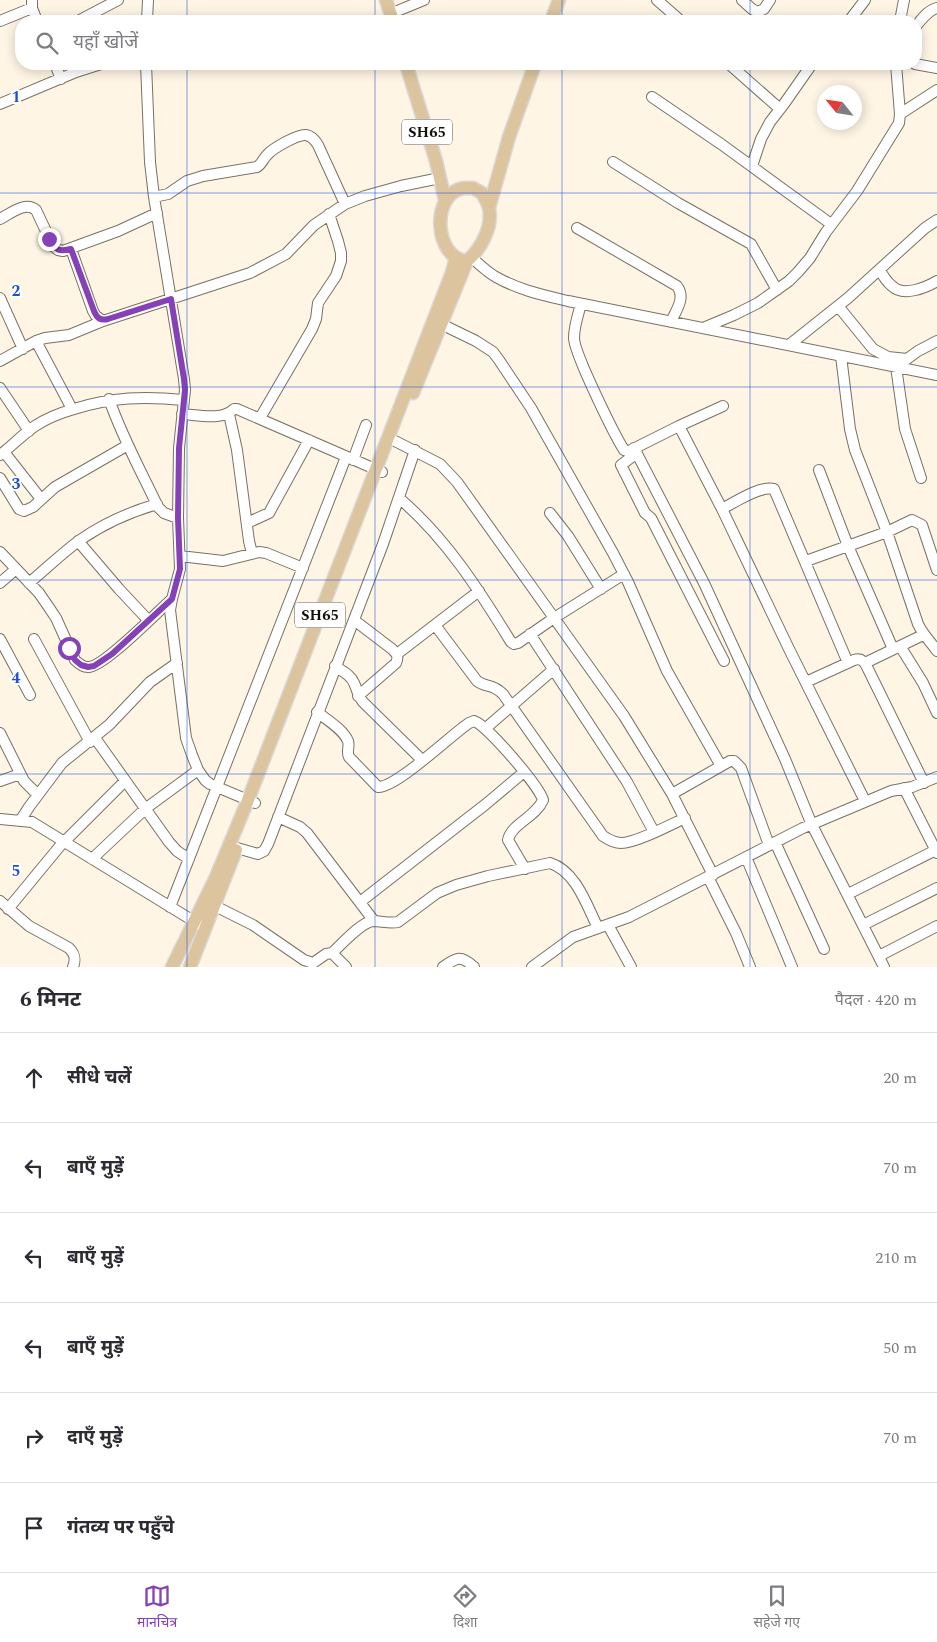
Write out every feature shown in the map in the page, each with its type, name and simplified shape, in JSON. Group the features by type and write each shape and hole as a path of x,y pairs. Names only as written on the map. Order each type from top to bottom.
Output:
{"main road":[{"path":"386,0 391,15"},
{"path":"552,15 555,2"},
{"name":"SH65","path":"408,70 445,200 440,224 442,238 449,252 465,259"},
{"path":"489,208 509,137 533,70"},
{"path":"445,200 451,192 457,189 472,188 482,193 489,208"},
{"name":"SH65","path":"172,967 251,801 379,470 451,275 482,244 488,224 489,208"},
{"name":"SH65","path":"379,470 395,441 465,259"},
{"name":"SH65","path":"190,967 237,848 251,801"}],"street":[{"path":"89,15 118,0"},
{"path":"147,15 148,0"},
{"path":"397,15 424,0"},
{"path":"657,0 674,15"},
{"path":"742,0 758,12 764,9 770,0"},
{"path":"854,15 865,0"},
{"path":"901,15 904,0"},
{"path":"0,22 32,2 35,15"},
{"path":"922,19 932,9 937,8"},
{"path":"922,65 937,68"},
{"path":"57,70 61,79"},
{"path":"0,104 84,70"},
{"path":"146,70 150,162 154,197 184,379 184,400 179,448 178,518 180,569 170,610 186,738 198,770 205,780 217,788 251,801"},
{"path":"736,70 780,109"},
{"path":"752,166 766,128 808,70"},
{"path":"702,328 758,303 798,272 857,191 899,123 896,70"},
{"path":"900,114 937,90"},
{"path":"652,97 832,224"},
{"path":"154,197 168,194 187,181 203,176 257,167 269,153 295,138 307,135 315,139 318,144 345,204"},
{"path":"613,162 678,203 751,244 777,290"},
{"path":"0,361 36,341 69,335 103,320 239,278 286,254 314,225 345,204 392,188 440,178"},
{"path":"1,215 24,207 33,207 53,246 63,251 157,214"},
{"path":"260,418 312,329 316,319 318,304 339,269 341,253 329,214"},
{"path":"788,346 838,306 925,228 937,220"},
{"path":"577,228 677,286 682,296 671,322"},
{"path":"71,249 96,316 103,320"},
{"path":"465,259 512,285 534,293 788,346 937,374"},
{"path":"880,270 893,288 900,291 910,291 937,281"},
{"path":"0,298 23,348"},
{"path":"581,304 575,329 575,346 622,447 627,451 635,451"},
{"path":"838,306 873,349 888,356 907,359"},
{"path":"441,324 486,346 499,360 531,408 624,574 668,671 721,766"},
{"path":"36,341 72,409"},
{"path":"896,367 918,351 937,341"},
{"path":"841,356 853,444 918,624 924,635 935,645"},
{"path":"896,367 904,429 920,478"},
{"path":"0,388 29,431"},
{"path":"41,499 2,454 29,431 45,420 72,409 109,399 154,397 184,400"},
{"path":"109,399 116,419 157,504 164,513 178,518"},
{"path":"723,406 679,426 635,451 621,464 645,513 651,518 724,661"},
{"path":"182,414 205,416 229,414 234,409 238,409 379,470"},
{"path":"229,414 237,450 246,523 252,553"},
{"path":"170,907 303,568 349,458 366,425"},
{"path":"679,426 722,508 866,801"},
{"path":"246,523 269,513 308,440"},
{"path":"395,441 440,464 452,476 624,716 685,818 750,967"},
{"path":"0,478 22,511 28,510 56,487 128,445"},
{"path":"237,848 258,854 264,851 383,544 414,450"},
{"path":"635,451 704,583 781,751 812,825 884,967"},
{"path":"819,470 848,546 897,648 923,683 937,713"},
{"path":"722,508 756,491 774,489 848,663"},
{"path":"399,498 435,533 514,644 624,574"},
{"path":"29,583 78,541 123,517 157,504"},
{"path":"550,513 568,536 601,589"},
{"path":"806,561 886,532 912,520 922,525 937,570"},
{"path":"78,541 148,620"},
{"path":"180,556 222,561 252,553 266,553 303,568"},
{"path":"1,556 39,593 48,606 75,660 81,665 88,667 101,662 172,599"},
{"path":"0,583 16,570"},
{"path":"397,654 478,591"},
{"path":"354,620 397,654 398,658 396,663 358,696"},
{"path":"435,625 477,681 498,689 513,706 603,836 610,841 621,843 633,841 685,818"},
{"path":"530,634 627,782 654,832"},
{"path":"865,663 924,635"},
{"path":"0,639 30,695"},
{"path":"34,639 92,740 125,781 169,842 189,860"},
{"path":"806,682 858,658 865,663 924,782"},
{"path":"20,821 62,763 92,740 150,682 177,663"},
{"path":"335,666 350,676 358,696 422,760"},
{"path":"486,728 554,670"},
{"path":"317,712 344,735 349,745 349,757 378,787 390,784 468,723 478,722 486,728 542,795 543,800 540,807 509,835 508,840 511,848 525,869"},
{"path":"0,733 24,781 38,795"},
{"path":"672,794 730,761 734,761 741,768 772,844 824,949"},
{"path":"92,859 145,809 198,770"},
{"path":"360,902 479,810 524,772"},
{"path":"0,781 20,774"},
{"path":"532,967 573,937 635,914 772,844 866,801 937,777"},
{"path":"8,908 64,842 125,781"},
{"path":"848,894 936,852 904,788"},
{"path":"278,817 300,827 307,834 374,921"},
{"path":"0,819 32,822 206,929"},
{"path":"746,857 792,967"},
{"path":"215,906 253,925 312,965 326,954 332,953 361,926 368,922 374,921 390,924 398,922 437,893 456,885 550,863 564,871 574,883 631,967"},
{"path":"863,925 937,888"},
{"path":"0,901 29,926 69,948 74,953 73,967"},
{"path":"879,956 937,926"},
{"path":"332,953 346,967"},
{"path":"443,967 456,959 462,959 474,967"}],"route":[{"path":"49,239 58,250 71,249 96,316 99,319 108,319 171,299 185,390 179,448 178,518 180,569 172,599 112,654 94,666 81,665 75,660 69,648"}]}
